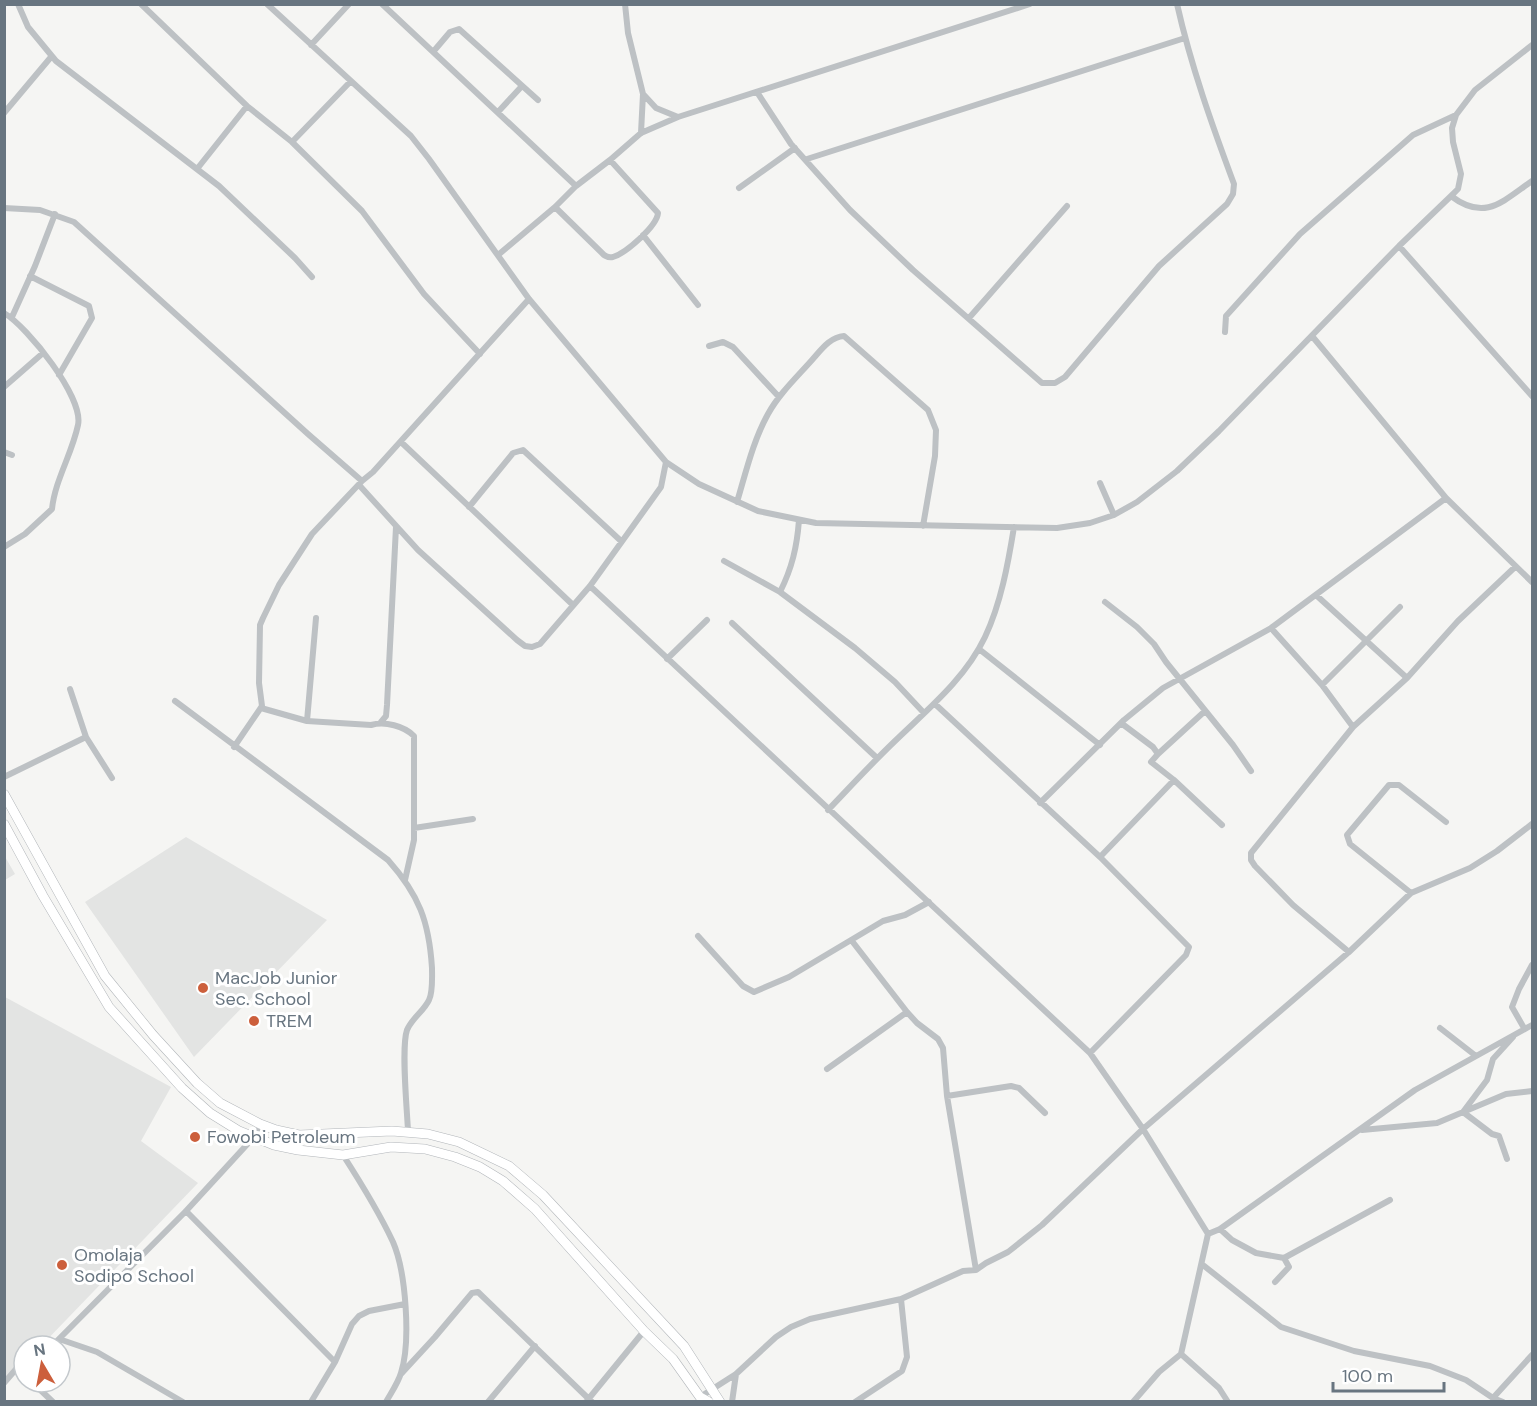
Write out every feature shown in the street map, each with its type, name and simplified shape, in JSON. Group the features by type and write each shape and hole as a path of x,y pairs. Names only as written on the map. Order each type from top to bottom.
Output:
{"main road":[{"path":"4,794 88,947 120,996 197,1083 220,1103 260,1124 299,1135 408,1131 459,1142 509,1166 543,1194 684,1346 720,1401"},
{"path":"4,824 59,925 109,1007 182,1088 210,1113 253,1138 290,1149 343,1155 391,1147 407,1147 455,1157 480,1167 502,1181 535,1209 644,1331 673,1359 705,1399"}],"street":[{"path":"18,4 28,27 51,57 197,169 236,202 312,277"},
{"path":"141,4 247,106 292,142 362,211 423,294 480,354"},
{"path":"267,4 411,136 529,299 666,462 699,484 758,511 816,523 1057,528 1090,523 1114,515 1137,502 1177,471 1458,189 1461,174 1452,128 1456,115 1475,90 1533,45"},
{"path":"310,45 350,4"},
{"path":"382,4 576,186"},
{"path":"625,4 628,33 643,94 641,133"},
{"path":"498,255 555,207 576,186 641,133 678,117 1030,4"},
{"path":"757,92 795,148 850,210 913,270 1042,382 1055,383 1065,377 1160,266 1227,204 1233,194 1234,184 1208,115 1185,38 1178,5"},
{"path":"433,52 450,32 459,29 538,100"},
{"path":"807,159 1185,38"},
{"path":"4,113 51,57"},
{"path":"292,142 350,82"},
{"path":"498,112 522,86"},
{"path":"643,94 656,108 678,117"},
{"path":"197,169 247,106"},
{"path":"1225,332 1226,316 1300,234 1413,135 1456,115"},
{"path":"739,188 795,148"},
{"path":"555,207 609,258 616,256 643,235 657,218 658,213 610,160"},
{"path":"1451,196 1472,208 1483,210 1496,206 1533,182"},
{"path":"969,318 1067,206"},
{"path":"4,208 40,210 74,222 361,483 396,527 484,611 525,646 532,647 540,644 590,586 661,487 666,462"},
{"path":"12,317 55,214"},
{"path":"643,235 698,305"},
{"path":"1399,246 1533,396"},
{"path":"30,276 89,306 92,312 92,318 59,375"},
{"path":"234,747 261,708 259,672 262,618 279,585 312,534 401,442 529,299"},
{"path":"4,313 12,317 43,353 75,401 79,415 72,443 53,496 52,509 25,534 4,548"},
{"path":"737,502 758,434 779,397 822,349 838,336 844,336 928,410 936,430 935,456 923,526"},
{"path":"1311,336 1446,498 1533,582"},
{"path":"709,346 723,342 733,347 779,397"},
{"path":"4,387 43,353"},
{"path":"401,442 573,604"},
{"path":"469,507 513,453 524,450 621,541"},
{"path":"4,452 12,455"},
{"path":"1100,483 1114,515"},
{"path":"1040,803 1121,723 1163,688 1271,628 1446,498"},
{"path":"780,592 793,562 799,520"},
{"path":"261,708 307,721 371,725 381,722 386,717 396,527"},
{"path":"828,810 877,758 936,704 979,649 994,615 1008,563 1014,527"},
{"path":"724,561 780,592 855,648 895,682 924,713"},
{"path":"1349,952 1293,905 1255,866 1251,860 1251,853 1353,727 1407,678 1458,621 1515,567"},
{"path":"590,586 1090,1053 1143,1129 1208,1234 1203,1265 1181,1354 1159,1372 1133,1401"},
{"path":"1316,595 1407,678"},
{"path":"1105,602 1137,627 1154,644 1251,771"},
{"path":"1322,685 1400,607"},
{"path":"307,721 316,618"},
{"path":"667,658 707,620"},
{"path":"732,623 877,758"},
{"path":"1271,628 1322,685 1353,727"},
{"path":"979,649 1100,745"},
{"path":"70,689 86,737 112,778"},
{"path":"175,701 388,860 405,880 420,906 430,945 432,977 430,999 407,1030 405,1057 408,1131"},
{"path":"936,704 1100,857 1189,947 1186,955 1090,1053"},
{"path":"1205,711 1151,762 1174,780 1222,825"},
{"path":"381,722 408,730 414,736 414,840 405,880"},
{"path":"1121,723 1153,747 1158,754"},
{"path":"4,777 86,737"},
{"path":"1100,857 1174,780"},
{"path":"1411,894 1350,844 1347,835 1389,785 1394,784 1399,785 1446,822"},
{"path":"414,828 473,819"},
{"path":"705,1399 711,1388 735,1374 776,1337 791,1327 810,1319 901,1299 963,1271 976,1270 1008,1252 1042,1225 1143,1129 1349,952 1411,894 1470,868 1533,824"},
{"path":"698,936 743,986 754,992 789,977 852,942 883,921 905,915 929,902"},
{"path":"852,942 907,1012 938,1039 944,1048 947,1096 976,1270"},
{"path":"1524,1028 1512,1007 1533,965"},
{"path":"827,1069 907,1012"},
{"path":"1463,1112 1487,1080 1493,1059 1518,1033 1533,1025"},
{"path":"1440,1028 1476,1056"},
{"path":"1208,1234 1220,1229 1362,1130 1414,1090 1518,1033"},
{"path":"947,1096 1011,1086 1018,1088 1045,1113"},
{"path":"1362,1130 1437,1124 1506,1094 1533,1091"},
{"path":"1463,1112 1492,1134 1499,1136 1507,1159"},
{"path":"64,1334 186,1211 253,1138 260,1124"},
{"path":"343,1155 373,1203 394,1245 404,1283 406,1347 401,1374"},
{"path":"1220,1229 1232,1240 1256,1253 1284,1258 1390,1200"},
{"path":"186,1211 335,1362"},
{"path":"1275,1282 1289,1267 1284,1258"},
{"path":"1203,1265 1281,1327 1354,1351 1430,1366 1466,1380 1493,1398 1503,1401"},
{"path":"386,1401 401,1374 474,1292 478,1292 589,1400 644,1331"},
{"path":"855,1401 902,1371 907,1357 901,1299"},
{"path":"311,1401 335,1362 352,1324 359,1316 369,1311 405,1304"},
{"path":"72,1343 97,1352 170,1396 183,1401"},
{"path":"488,1401 534,1346"},
{"path":"1181,1354 1219,1388 1228,1401"},
{"path":"1493,1398 1533,1355"},
{"path":"732,1401 735,1374"}],"shaded area":[{"name":"MacJob Junior Sec. School","path":"186,837 327,920 194,1057 85,902"},
{"path":"4,855 15,874 5,880 4,880"},
{"name":"Omolaja Sodipo School","path":"5,997 171,1087 141,1141 198,1183 53,1334 12,1334 12,1377 5,1384"}],"place":[{"name":"MacJob Junior Sec. School","path":"203,988"},
{"name":"TREM","path":"254,1021"},
{"name":"Fowobi Petroleum","path":"195,1137"},
{"name":"Omolaja Sodipo School","path":"62,1265"}]}
